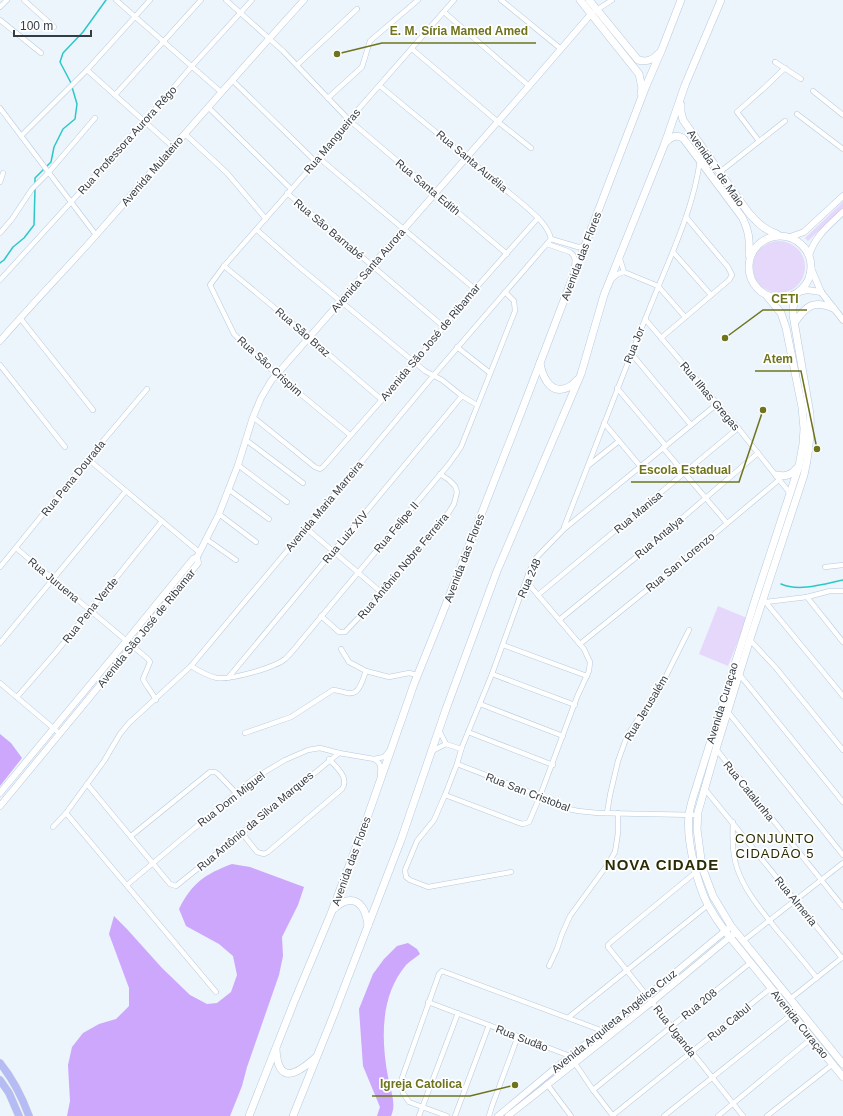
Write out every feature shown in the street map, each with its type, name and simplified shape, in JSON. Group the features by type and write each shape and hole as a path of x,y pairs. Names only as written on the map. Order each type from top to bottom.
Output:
{"main road":[{"path":"580,0 594,12 638,60 646,61 653,59 662,49"},
{"path":"589,0 594,12 639,74 642,88 638,107"},
{"name":"Avenida das Flores","path":"249,1116 332,910 366,822 390,748 417,675 540,363 646,86 681,0"},
{"path":"293,1116 401,840 497,571 581,374 595,323 609,282 665,143 685,85 722,0"},
{"name":"Avenida 7 de Maio","path":"685,85 680,108 683,120 748,212 768,231 780,235"},
{"name":"Avenida 7 de Maio","path":"665,143 670,138 679,136 683,138 742,217 749,233 748,260"},
{"path":"780,235 790,236 803,245 809,256 811,268 808,281 798,292 787,297 777,298 767,296 758,290 751,281 748,271 748,260 754,247 766,238 780,235"},
{"name":"Avenida Curaçao","path":"798,292 793,308 807,394 811,430 807,460 804,475 764,601 747,637 739,674 704,788 698,815 697,842 702,867 713,896 730,932 743,941 843,1064"},
{"name":"Avenida Curaçao","path":"767,296 777,307 784,320 802,407 804,429 803,444 798,466 773,544 747,637 689,814 688,822 696,872 708,905 730,932 750,963 843,1077"},
{"path":"795,322 804,311 813,304 825,305 833,308"},
{"path":"540,363 546,381 554,388 568,388 574,384 581,374"},
{"path":"778,477 788,476 798,466"},
{"path":"773,544 780,548"},
{"path":"332,910 340,902 355,901 362,906 368,925"},
{"path":"276,1047 277,1063 285,1072 290,1074 304,1068 317,1056"},
{"path":"0,1063 10,1076 29,1116"},
{"path":"10,1076 1,1081 13,1101 19,1116"}],"street":[{"path":"0,7 7,0"},
{"path":"24,0 54,27"},
{"path":"116,0 221,92"},
{"path":"21,136 87,70 150,0"},
{"path":"115,95 201,0"},
{"path":"226,0 269,38"},
{"name":"Rua Professora Aurora Rêgo","path":"0,280 144,122 252,0"},
{"name":"Avenida Mulateiro","path":"0,341 304,0"},
{"path":"328,98 362,67 370,41 418,0"},
{"name":"Rua Mangueiras","path":"211,282 317,160 349,120 454,0"},
{"path":"501,0 561,49"},
{"path":"594,12 612,0"},
{"path":"297,65 358,9"},
{"path":"444,12 529,86"},
{"name":"Avenida Santa Aurora","path":"198,554 219,514 238,465 252,417 265,390 276,374 341,302 594,12"},
{"path":"0,20 41,53"},
{"name":"Rua Santa Edith","path":"269,38 349,120 507,254"},
{"path":"412,49 497,122 531,148"},
{"path":"775,62 801,79"},
{"path":"759,141 737,112 785,68"},
{"path":"87,70 173,147"},
{"path":"232,80 317,160 475,289"},
{"name":"Rua Santa Aurélia","path":"380,86 467,157 538,218 551,239"},
{"path":"813,91 843,115"},
{"path":"0,108 96,235"},
{"name":"Rua São Barnabé","path":"208,108 289,191 372,265 444,326"},
{"path":"797,114 843,149"},
{"path":"0,233 12,219 32,189 95,118"},
{"path":"720,172 785,121"},
{"path":"185,134 227,173 266,219"},
{"name":"Rua Jor","path":"564,529 617,388 686,217 697,178 700,160"},
{"path":"0,182 3,173"},
{"path":"790,236 804,232 843,196"},
{"path":"809,256 817,238 843,212"},
{"path":"661,338 731,277 732,273 728,266 686,217"},
{"name":"Avenida São José de Ribamar","path":"252,417 315,467 323,467 414,363 475,289 538,218"},
{"path":"257,230 414,363 433,376 442,380 462,396 477,405"},
{"path":"570,284 575,258 570,252 547,244 551,239 578,247 585,246"},
{"name":"Avenida Maria Marreira","path":"53,827 66,813 104,761 120,734 129,723 156,700 191,666 433,376 547,244"},
{"path":"673,252 710,296"},
{"path":"620,256 620,261 624,272"},
{"name":"Rua São Braz","path":"224,266 382,400"},
{"path":"811,268 821,292 843,320"},
{"path":"609,282 618,274 624,272 658,286 685,316"},
{"name":"Rua São Crispim","path":"211,282 210,288 234,334 276,374 350,435"},
{"path":"798,292 807,290 821,292"},
{"name":"Rua Felipe II","path":"191,666 205,674 217,678 228,678 270,667 286,659 461,447 515,311 514,301 505,292"},
{"path":"20,318 93,410"},
{"name":"Rua Ilhas Gregas","path":"645,319 738,428 789,492"},
{"path":"457,348 490,373"},
{"path":"631,353 691,425"},
{"path":"0,365 65,448"},
{"path":"617,388 727,523"},
{"name":"Rua Pena Dourada","path":"0,567 147,389"},
{"name":"Rua Luiz XIV","path":"228,678 462,396"},
{"name":"Rua 248","path":"511,872 428,887 410,880 406,877 405,870 417,842 434,820 445,795 461,749 492,674 536,558 564,529 717,404"},
{"path":"604,422 640,466"},
{"name":"Rua Manisa","path":"538,596 738,428"},
{"path":"246,440 303,483"},
{"path":"588,466 619,441"},
{"name":"Rua Antalya","path":"559,620 758,453"},
{"path":"88,459 162,521 198,554"},
{"path":"238,465 288,502"},
{"name":"Rua Antônio Nobre Ferreira","path":"321,616 339,632 345,632 382,593 441,523 454,504 457,492 455,486 440,474"},
{"name":"Rua San Lorenzo","path":"580,644 669,572 778,477"},
{"path":"228,489 269,519"},
{"path":"0,643 126,491"},
{"path":"219,514 256,542"},
{"name":"Rua Pena Verde","path":"17,697 162,521"},
{"path":"306,528 382,593"},
{"path":"206,538 236,560"},
{"name":"Rua Juruena","path":"16,548 148,659 150,662 143,679 156,700"},
{"name":"Avenida São José de Ribamar","path":"0,793 198,554"},
{"name":"Avenida São José de Ribamar","path":"0,806 133,645 198,563 198,554"},
{"path":"825,567 843,565"},
{"path":"445,795 519,823 523,824 529,822 553,765 587,676 590,667 589,659 580,644 526,582"},
{"path":"764,601 807,597 830,591 843,591"},
{"path":"807,597 843,642"},
{"path":"764,601 843,696"},
{"name":"Rua Jerusalém","path":"607,814 618,761 627,736 664,680 689,630"},
{"path":"747,637 776,668 843,750"},
{"path":"502,645 587,676"},
{"path":"341,649 349,662 366,671 390,677 409,672 417,675"},
{"path":"245,733 291,718 333,690 349,694 356,692 359,690 366,671"},
{"path":"492,674 575,705"},
{"path":"739,674 843,802"},
{"path":"0,683 59,733"},
{"path":"480,704 563,736"},
{"path":"728,712 843,855"},
{"path":"439,730 446,744"},
{"path":"468,732 553,765"},
{"path":"432,751 446,744 461,749"},
{"name":"Rua Dom Miguel","path":"127,885 253,779 285,760 308,750 320,748 374,759"},
{"path":"374,759 384,757 390,748"},
{"name":"Rua Catalunha","path":"716,749 843,907"},
{"name":"Rua Antônio da Silva Marques","path":"153,862 170,884 176,886 242,833 329,759 339,753"},
{"path":"242,833 257,852 264,854 323,806 345,786 342,774 329,759"},
{"path":"374,759 379,762 381,766 379,782"},
{"name":"Rua San Cristobal","path":"457,764 540,796 569,809 607,814 698,815"},
{"path":"131,836 210,772 215,772 218,774 236,793"},
{"path":"87,784 153,862"},
{"name":"Rua Almeria","path":"704,788 842,958"},
{"path":"66,813 216,992"},
{"path":"549,966 570,916 608,864 614,852 618,833 618,813"},
{"path":"733,822 732,838 737,868 744,886 754,902 817,978"},
{"path":"743,941 843,863"},
{"name":"Rua Uganda","path":"696,872 619,934 608,945 743,1116"},
{"path":"569,1018 708,905"},
{"name":"Avenida Arquiteta Angélica Cruz","path":"498,1116 570,1056 730,932"},
{"name":"Avenida Arquiteta Angélica Cruz","path":"508,1116 652,1002 730,932"},
{"path":"790,999 842,958"},
{"name":"Rua 208","path":"593,1090 750,963"},
{"path":"447,1116 409,1102 403,1092 402,1086 402,1078 428,1002 439,974 442,971 603,1031"},
{"name":"Rua Cabul","path":"612,1116 771,988"},
{"name":"Rua Sudão","path":"428,1002 570,1056"},
{"path":"420,1116 458,1013"},
{"path":"664,1116 792,1014"},
{"path":"455,1116 489,1025"},
{"path":"489,1116 518,1036"},
{"path":"718,1116 812,1038"},
{"path":"570,1056 574,1064 612,1116"},
{"path":"766,1116 833,1064"},
{"path":"547,1084 569,1114 562,1116"}],"shaded area":[{"path":"843,202 843,208 808,241 805,238"},
{"path":"774,241 784,241 798,248 805,262 805,272 798,286 784,293 774,293 764,289 757,282 753,272 753,262 757,252 764,245"},
{"path":"718,606 747,618 728,666 699,654"},
{"path":"0,734 11,743 22,758 0,786"},
{"path":"232,864 250,867 304,887 298,905 282,937 283,956 279,975 247,1067 242,1086 230,1116 67,1116 70,1101 68,1065 72,1047 83,1033 99,1024 116,1019 129,1006 129,988 109,934 114,916 162,968 190,995 207,1004 217,1003 231,992 237,975 233,956 219,944 186,926 179,909 189,892 200,880"},
{"path":"408,943 417,949 420,954 406,965 397,977 391,990 385,1018 384,1048 393,1102 393,1111 391,1116 377,1116 380,1107 363,1066 359,1009 373,974 384,959 397,946"},
{"path":"646,1000 504,1116 500,1116"}],"waterway":[{"path":"71,83 60,62 63,53 83,32 106,0"},
{"path":"35,185 35,178 51,162 54,147 63,129 75,119 77,104 72,87"},
{"path":"0,263 4,260 13,247 24,238 34,225 35,189"},
{"path":"781,584 804,587 843,580"}],"place":[{"name":"E. M. Síria Mamed Amed","path":"337,54"},
{"name":"CETI","path":"725,338"},
{"name":"Escola Estadual","path":"763,410"},
{"name":"Atem","path":"817,449"},
{"name":"Igreja Catolica","path":"515,1085"}],"district":[{"name":"CONJUNTO CIDADÃO 5","path":"775,846"},
{"name":"NOVA CIDADE","path":"662,864"}]}
